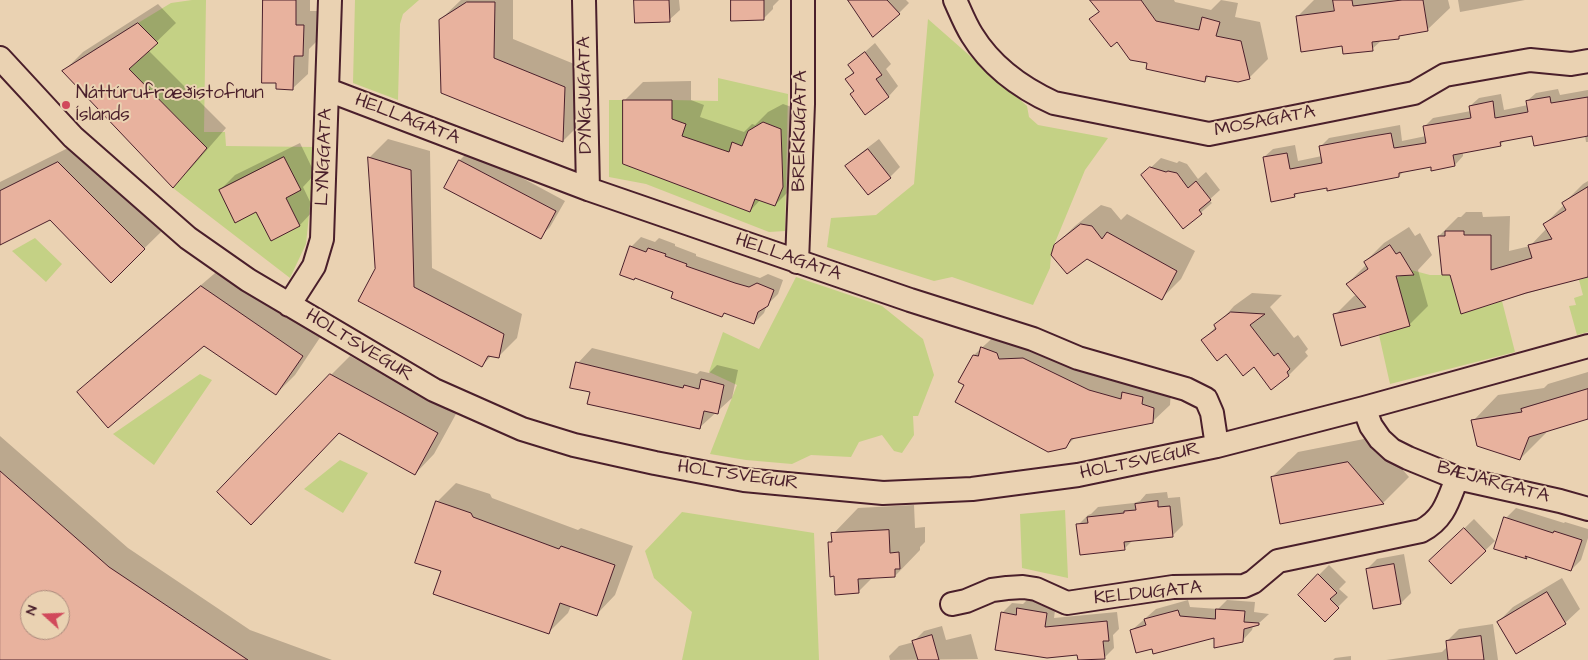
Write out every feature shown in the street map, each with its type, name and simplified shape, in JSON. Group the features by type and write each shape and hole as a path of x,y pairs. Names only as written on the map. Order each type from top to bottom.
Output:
{"street":[{"name":"LYNGGATA","path":"289,305 314,266 322,239 330,0"},
{"name":"DYNGJUGATA","path":"584,0 588,189"},
{"name":"BREKKUGATA","path":"797,262 803,104 803,0"},
{"name":"MOSAGATA","path":"955,0 971,34 982,49 1010,77 1039,96 1054,103 1208,134 1414,93 1445,75 1530,60 1571,64 1588,61"},
{"name":"HOLTSVEGUR","path":"0,58 73,137 188,238 248,280 434,390 522,429 574,445 744,480 883,493 972,489 1078,475 1217,446 1364,408 1588,346"},
{"name":"HELLAGATA","path":"328,90 588,189 797,262 1033,339 1078,358 1186,388 1206,399 1212,413 1217,446"},
{"name":"BÆJARGATA","path":"1364,408 1371,426 1392,450 1457,478 1588,509"},
{"name":"KELDUGATA","path":"952,604 966,601 992,590 1023,587 1036,589 1067,602 1173,587 1244,586 1253,582 1278,562 1421,531 1437,520 1444,510 1457,478"}],"green space":[{"path":"206,0 204,132 225,132 226,146 316,147 306,244 290,278 173,188 207,148 129,69 158,43 138,23 171,3"},
{"path":"355,0 419,0 403,14 400,24 398,100 353,83"},
{"path":"928,19 1027,106 1029,117 1038,125 1108,138 1085,170 1054,245 1050,268 1033,305 952,277 934,281 827,247 831,218 876,215 914,184"},
{"path":"718,78 788,94 785,231 769,232 646,184 609,177 609,100 623,100 623,164 750,212 755,199 775,206 783,187 781,129 763,122 748,131 742,146 732,143 729,153 682,136 672,119 672,100 718,101"},
{"path":"35,238 62,264 46,282 12,251"},
{"path":"1411,270 1430,275 1450,275 1461,314 1502,301 1515,352 1390,384 1379,335 1386,284"},
{"path":"796,277 882,306 923,339 934,375 918,416 913,416 914,435 902,453 894,451 882,435 859,442 851,457 811,455 792,464 746,460 710,454 737,385 709,372 723,332 759,349"},
{"path":"1588,277 1588,332 1577,335 1569,306 1576,305 1574,298 1583,295 1579,280"},
{"path":"200,374 212,380 154,465 113,434"},
{"path":"340,460 368,473 343,513 304,489"},
{"path":"1065,510 1068,578 1022,568 1020,514"},
{"path":"682,512 814,533 819,660 682,660 692,612 654,578 645,551"}],"building":[{"path":"263,0 296,0 296,25 304,25 303,56 294,56 293,90 276,89 276,83 262,83"},
{"path":"634,0 669,0 670,22 635,23"},
{"path":"731,0 764,0 764,20 731,21"},
{"path":"848,0 887,0 900,14 873,37"},
{"path":"1090,0 1141,0 1156,21 1199,30 1202,17 1220,22 1216,36 1241,41 1250,79 1238,82 1206,76 1205,82 1146,69 1147,63 1130,60 1117,42 1111,47 1089,19 1099,12"},
{"path":"1333,0 1352,0 1353,6 1402,0 1423,0 1428,31 1399,36 1399,39 1372,42 1373,51 1343,54 1342,46 1301,52 1296,16 1334,11"},
{"path":"467,2 495,2 494,58 565,87 563,142 441,93 439,20"},
{"path":"138,23 158,43 129,69 207,148 173,188 62,71"},
{"path":"865,52 882,75 876,79 889,97 865,115 850,94 854,91 845,79 854,73 848,65"},
{"path":"1550,97 1551,103 1588,97 1588,136 1534,146 1532,136 1500,142 1501,146 1453,155 1455,166 1431,171 1431,167 1399,173 1399,177 1327,191 1327,188 1294,194 1295,197 1271,202 1263,157 1287,153 1290,169 1322,163 1319,146 1391,133 1394,148 1426,143 1423,126 1471,118 1469,106 1493,101 1495,118 1528,112 1526,101"},
{"path":"623,100 672,100 672,119 686,124 682,136 729,152 732,142 742,146 748,131 763,122 781,129 783,187 775,206 755,199 750,212 623,164"},
{"path":"868,149 891,178 868,195 845,166"},
{"path":"284,157 301,190 286,198 300,226 271,241 256,212 235,223 219,190"},
{"path":"368,157 411,170 414,287 504,334 499,358 488,356 482,367 358,301 375,269"},
{"path":"459,160 556,211 541,239 444,188"},
{"path":"58,162 145,249 111,283 50,220 0,245 0,191"},
{"path":"1150,167 1177,173 1188,188 1196,181 1211,200 1199,210 1202,214 1183,229 1141,175"},
{"path":"1588,187 1588,277 1526,293 1461,314 1450,275 1442,275 1438,236 1445,236 1445,231 1464,231 1464,235 1491,235 1491,270 1532,258 1528,245 1552,239 1543,224 1566,210 1562,203"},
{"path":"1081,224 1092,226 1102,239 1107,232 1177,271 1162,300 1087,259 1067,274 1051,255 1054,245"},
{"path":"1390,245 1396,254 1400,252 1414,275 1396,276 1410,326 1341,346 1333,314 1366,307 1346,284 1368,269 1364,262"},
{"path":"630,246 646,252 648,248 666,254 665,256 687,264 686,266 735,283 749,287 757,283 774,290 768,306 758,312 754,324 724,313 722,317 671,298 673,292 635,278 634,280 620,275"},
{"path":"201,286 303,356 276,395 204,346 108,428 77,392"},
{"path":"1231,312 1265,314 1250,325 1274,356 1278,353 1290,369 1287,372 1289,376 1271,390 1254,367 1243,376 1226,354 1217,361 1201,340 1216,329 1214,325"},
{"path":"981,347 997,353 999,359 1023,358 1089,390 1121,399 1122,392 1143,397 1142,404 1154,408 1153,423 1071,439 1066,448 1048,452 955,402 964,385 958,382 973,355 978,356"},
{"path":"576,362 683,388 684,385 699,389 701,379 724,385 718,414 704,411 700,429 587,404 590,392 570,388"},
{"path":"330,374 438,433 415,475 339,433 251,525 217,492"},
{"path":"1588,389 1588,419 1529,437 1520,460 1477,446 1471,420 1522,412 1521,409"},
{"path":"1348,462 1384,504 1280,524 1271,477"},
{"path":"0,471 109,567 248,660 0,660"},
{"path":"436,501 471,513 473,517 559,549 561,546 615,565 597,616 560,603 549,634 433,594 441,571 415,563"},
{"path":"1158,501 1158,507 1170,506 1173,537 1124,542 1125,550 1080,555 1076,524 1088,523 1087,517 1124,513 1124,511 1136,510 1135,504"},
{"path":"1504,517 1582,540 1571,571 1525,556 1527,559 1494,549"},
{"path":"1464,528 1486,551 1451,584 1429,561"},
{"path":"889,530 890,553 899,552 900,569 895,569 895,577 858,579 859,593 835,595 834,576 830,577 828,542 832,542 831,533"},
{"path":"1394,564 1401,604 1373,609 1366,569"},
{"path":"1318,574 1337,593 1330,599 1339,608 1325,622 1298,595"},
{"path":"1547,592 1566,624 1516,654 1497,622"},
{"path":"1017,608 1047,613 1045,627 1107,621 1109,641 1103,641 1105,659 1078,660 1077,655 1047,658 995,650 1001,612 1016,615"},
{"path":"1216,609 1245,611 1244,622 1259,623 1259,625 1244,629 1243,642 1214,648 1214,638 1153,654 1152,649 1136,653 1130,630 1146,625 1144,619 1178,610 1180,616 1215,619"},
{"path":"932,635 939,660 918,660 912,641"},
{"path":"1481,636 1484,660 1448,660 1446,641"}],"place":[{"name":"Náttúrufræðistofnun Íslands","path":"66,105"}]}
